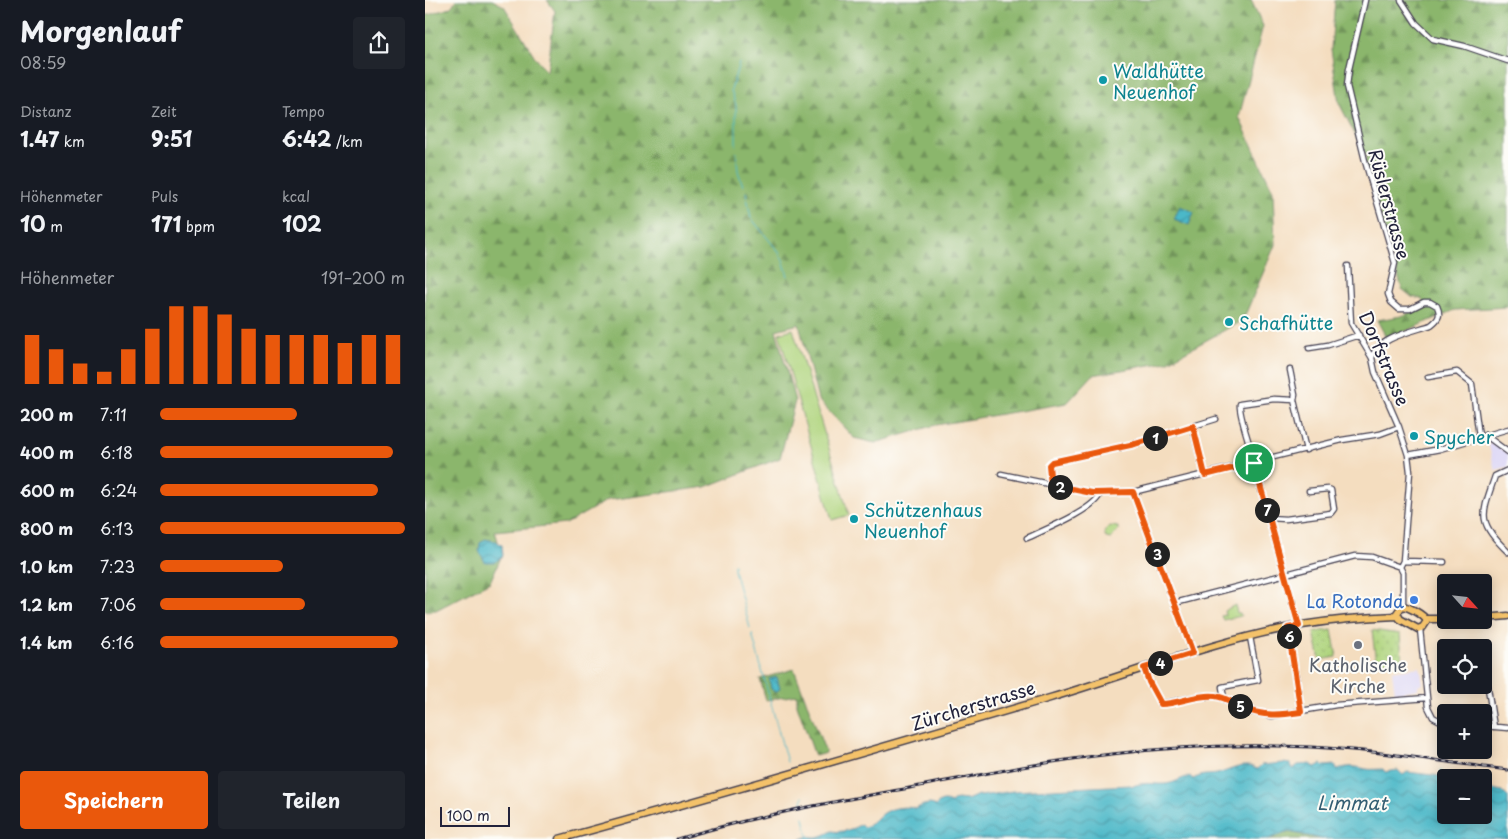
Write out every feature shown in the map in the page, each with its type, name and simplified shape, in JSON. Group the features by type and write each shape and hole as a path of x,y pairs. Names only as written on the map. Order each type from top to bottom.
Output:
{"main road":[{"path":"1426,619 1426,623 1420,629 1415,628 1397,616 1398,611 1403,606 1426,619 1437,618"},
{"name":"Zürcherstrasse","path":"559,839 850,757 1250,637 1323,622 1397,616"},
{"path":"1493,617 1508,616"}],"street":[{"name":"Rüslerstrasse","path":"1365,0 1349,69 1347,86 1365,160 1395,263 1388,294 1391,302 1399,309 1410,309 1424,302 1430,302 1437,306 1440,316 1438,320 1431,324 1384,342 1373,352 1372,358"},
{"path":"1401,0 1416,24 1433,39 1464,46 1508,62"},
{"name":"Dorfstrasse","path":"1348,266 1351,322 1372,358 1381,386 1409,455 1410,472 1403,561 1400,568"},
{"path":"1309,348 1325,346 1359,335"},
{"path":"1290,370 1295,395 1294,400 1306,450"},
{"path":"1428,377 1457,372 1468,380 1474,391 1482,436 1508,452"},
{"path":"1294,400 1274,399 1240,404 1239,406 1299,626"},
{"path":"1051,485 1049,465 1052,462 1135,444 1216,418"},
{"path":"1193,426 1205,475"},
{"path":"1001,474 1101,494 1133,492 1343,440 1379,434 1399,427"},
{"path":"1409,455 1440,449 1508,430"},
{"path":"1508,470 1495,476 1484,514 1486,528 1508,552"},
{"path":"1269,518 1286,520 1331,512 1334,509 1331,490 1309,491"},
{"path":"1133,492 1193,653"},
{"path":"1027,538 1088,507 1099,499 1101,494"},
{"path":"1175,603 1355,556 1372,557 1400,568 1403,573 1403,606"},
{"path":"1403,561 1444,562"},
{"path":"1288,628 1301,712"},
{"path":"1420,629 1428,707 1433,717 1437,719"},
{"path":"1224,698 1223,687 1258,680 1250,637"},
{"path":"1144,668 1161,704 1209,695 1224,698 1246,709 1262,714 1284,715 1336,706 1427,698"},
{"path":"1489,694 1494,727 1508,728"}],"shaded area":[{"path":"1488,442 1508,453 1508,467 1495,470"},
{"path":"1420,667 1423,684 1418,685 1418,689 1395,693 1392,671"}],"green space":[{"path":"457,0 492,0 504,6 535,57 547,72 555,11 547,0 1251,0 1263,26 1239,117 1273,191 1275,245 1243,320 1167,362 1093,375 1067,403 936,425 875,443 854,438 818,400 799,324 776,330 795,401 780,458 706,487 608,500 566,524 495,531 502,555 490,582 436,610 425,611 425,16 450,8"},
{"path":"1335,0 1508,0 1508,307 1455,310 1387,339 1377,320 1402,316 1425,306 1422,299 1412,297 1402,289 1365,161 1366,156 1339,103 1331,49"},
{"path":"793,329 849,515 832,520 779,333"},
{"path":"1110,526 1118,527 1118,530 1111,539 1106,538 1104,532"},
{"path":"1235,605 1237,613 1240,613 1241,616 1223,620 1221,616 1225,615 1224,611"},
{"path":"1332,630 1337,657 1320,660 1314,632"},
{"path":"1372,630 1400,634 1402,659 1376,663"},
{"path":"794,669 826,753 815,756 797,705 797,695 766,700 760,679"},
{"path":"1289,832 1323,839 1268,839"}],"water":[{"path":"1180,206 1194,212 1189,225 1174,219"},
{"path":"485,539 496,541 502,545 503,556 495,562 485,562 479,551 480,543"},
{"path":"777,677 780,689 775,692 771,689 769,679"},
{"name":"Limmat","path":"1283,763 1290,764 1293,769 1298,765 1311,764 1315,767 1321,764 1324,766 1335,765 1337,769 1355,767 1383,769 1385,772 1398,770 1403,775 1407,772 1437,776 1437,824 1492,824 1492,789 1502,791 1508,797 1508,839 1323,839 1289,832 1268,839 801,839 809,836 821,836 832,831 847,830 861,824 863,827 886,811 895,808 908,807 916,809 928,804 936,806 943,801 951,803 956,799 967,800 978,795 1013,791 1133,786 1146,783 1166,784 1190,776 1193,779 1242,766 1257,769 1261,765"}],"waterway":[{"path":"736,145 736,105 731,90 739,63"},
{"path":"736,152 738,171 743,186"},
{"path":"746,192 751,218 778,251 788,276"},
{"path":"734,564 750,628"},
{"path":"752,634 787,762"},
{"path":"802,804 803,796"},
{"path":"804,817 807,833 811,839"}],"railway":[{"path":"677,839 707,830 798,809 992,772 1137,751 1187,747 1311,747 1385,753 1508,770"}],"place":[{"name":"Waldhütte Neuenhof","path":"1103,80"},
{"name":"Schafhütte","path":"1229,322"},
{"name":"Spycher","path":"1414,436"},
{"name":"Schützenhaus Neuenhof","path":"854,519"},
{"name":"La Rotonda","path":"1414,600"},
{"name":"Katholische Kirche","path":"1358,645"}],"route":[{"path":"1193,426 1205,475 1254,463 1299,626 1288,628 1301,712 1272,716 1246,709 1218,696 1209,695 1179,700 1164,705 1161,704 1144,668 1193,653 1133,492 1101,494 1051,485 1049,465 1052,462 1135,444 1193,426"}]}
